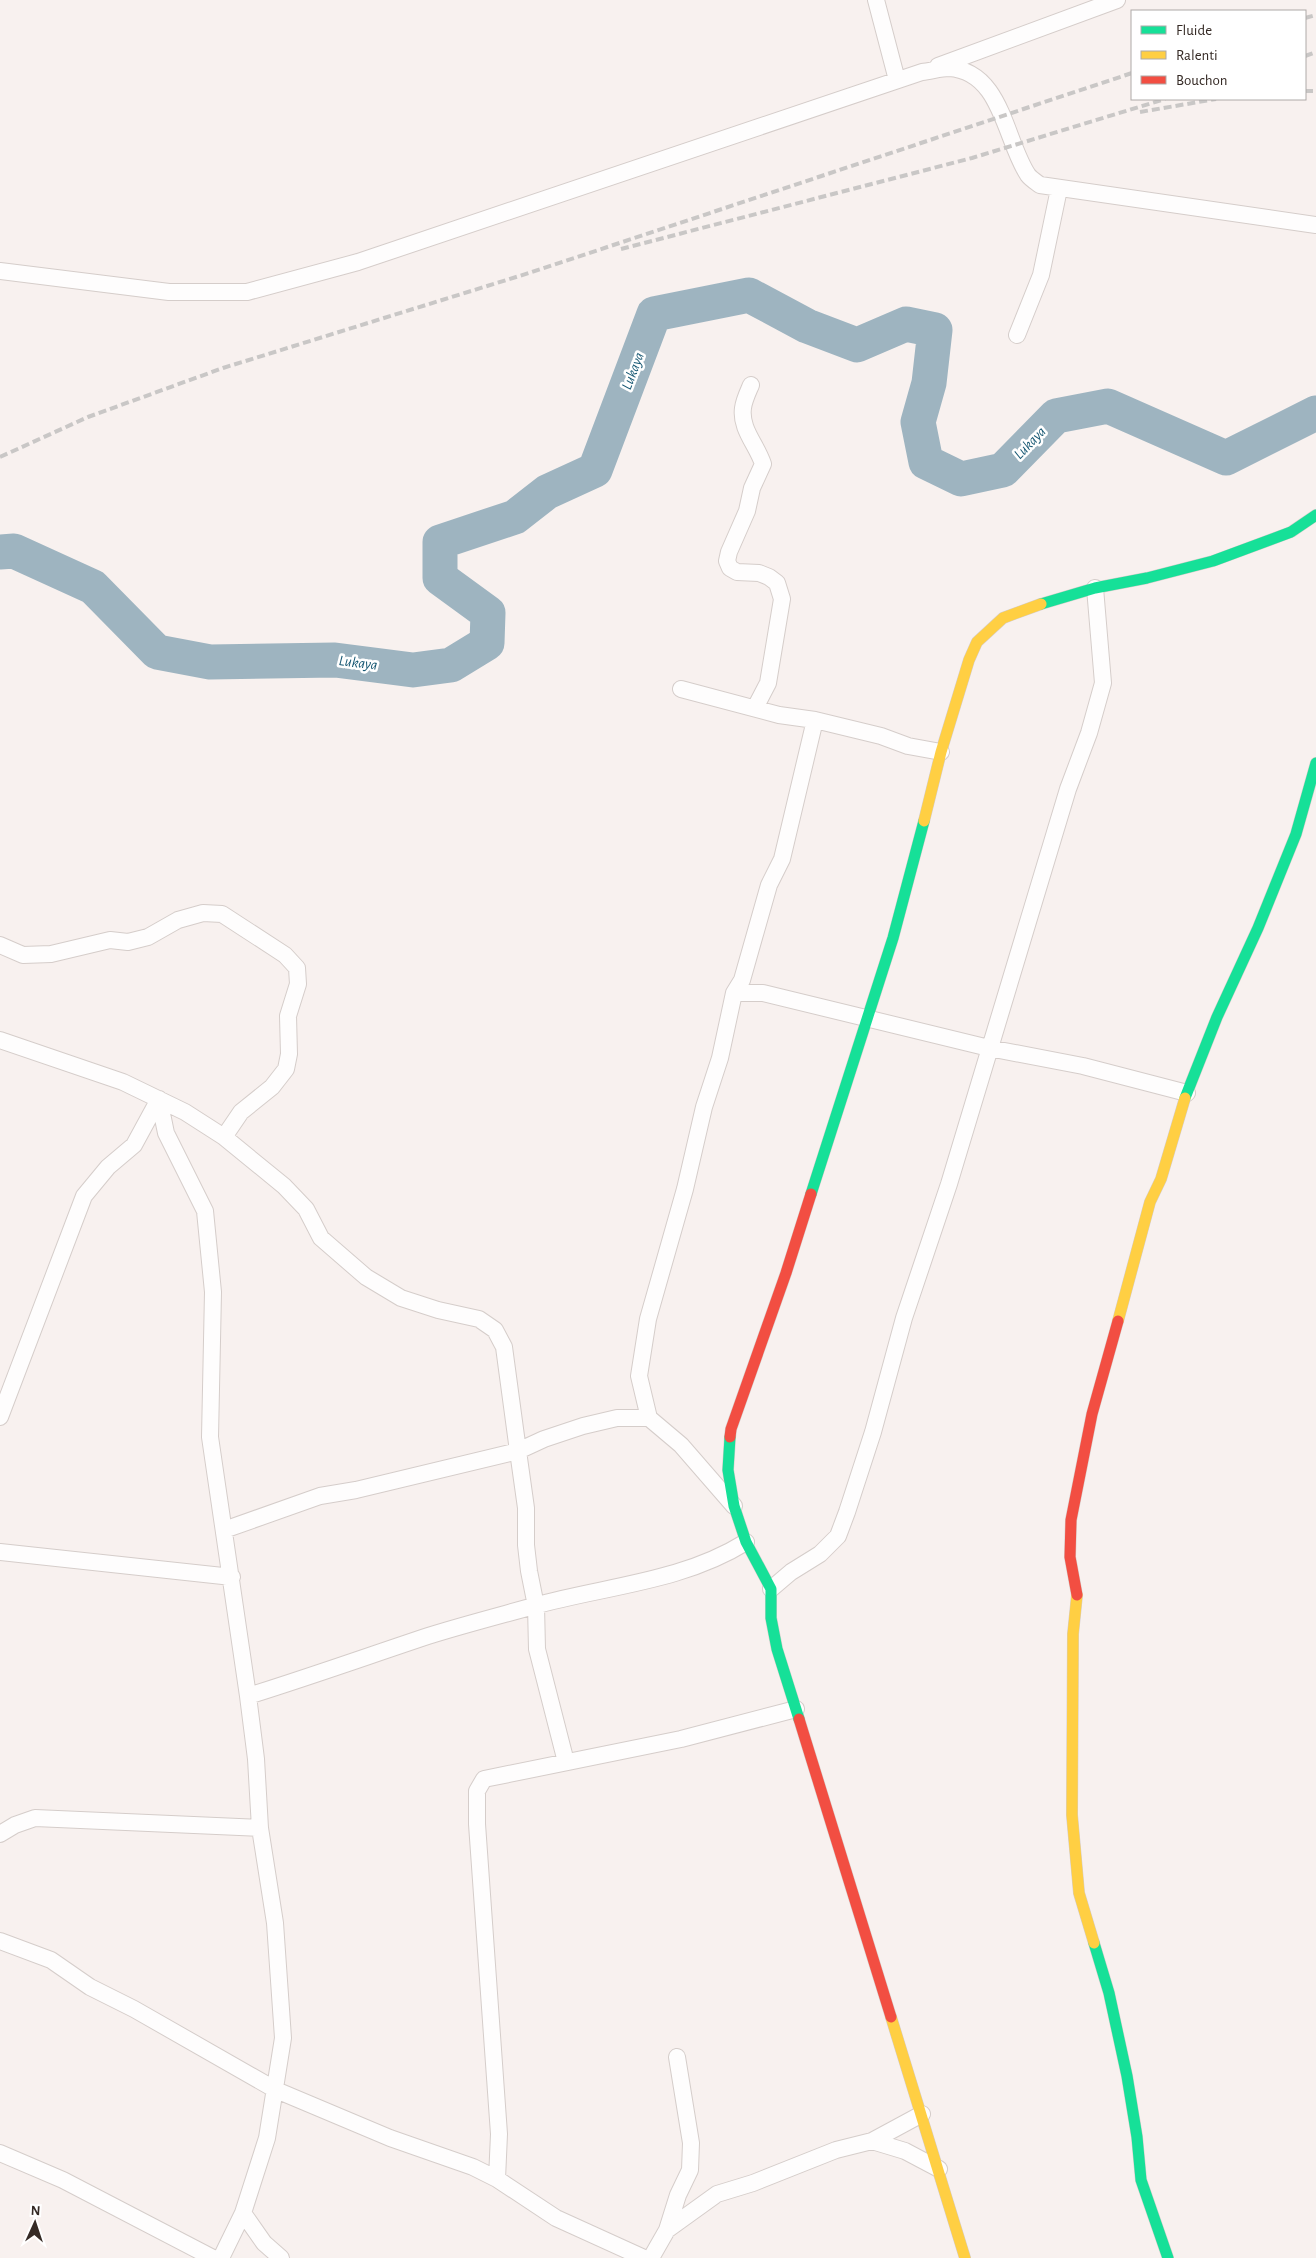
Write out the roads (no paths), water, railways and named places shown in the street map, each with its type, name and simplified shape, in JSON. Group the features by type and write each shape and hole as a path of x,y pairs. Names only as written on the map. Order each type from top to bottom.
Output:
{"street":[{"path":"876,0 897,80"},
{"path":"0,271 168,292 247,292 358,262 922,72 1117,0"},
{"path":"922,72 948,68 961,70 988,89 1003,115 1028,176 1040,185 1316,225"},
{"path":"1017,335 1041,275 1058,189"},
{"path":"751,385 742,409 746,432 759,452 763,464 752,488 747,511 727,561 730,568 737,572 758,573 769,577 777,583 782,598 768,683 755,708"},
{"path":"965,2258 939,2168 874,1967 777,1649 771,1618 771,1589 746,1542 734,1506 728,1470 731,1429 786,1273 867,1019 909,884 941,752 969,660 977,642 1003,618 1055,598 1147,578 1213,561 1291,532 1316,515"},
{"path":"771,1589 791,1572 820,1554 838,1536 870,1441 904,1318 949,1184 1068,788 1089,733 1103,683 1095,588"},
{"path":"681,689 779,715 815,720 881,736 908,746 941,752"},
{"path":"734,1506 681,1445 649,1418 639,1376 648,1319 685,1189 704,1108 720,1058 734,993 742,980 769,885 782,859 815,720"},
{"path":"1168,2258 1141,2180 1136,2128 1117,2030 1092,1931 1079,1893 1072,1815 1073,1634 1077,1596 1070,1558 1071,1520 1092,1414 1150,1202 1161,1179 1187,1093 1217,1017 1258,928 1296,834 1316,763"},
{"path":"0,945 23,955 51,954 110,940 128,942 148,937 178,920 203,913 222,914 285,955 297,968 298,984 288,1016 289,1054 286,1069 272,1087 240,1112 224,1138"},
{"path":"734,993 762,993 989,1048 1083,1066 1187,1093"},
{"path":"0,1040 123,1082 185,1112 224,1138 284,1186 306,1209 321,1238 366,1277 401,1298 438,1310 479,1319 495,1330 504,1347 526,1508 526,1545 536,1606 537,1649 566,1762"},
{"path":"0,1417 84,1196 108,1167 134,1145 159,1099"},
{"path":"159,1099 166,1133 205,1211 213,1292 210,1437 232,1577 256,1759 260,1828 275,1923 282,2030 276,2090 267,2138 243,2213 221,2258"},
{"path":"224,1530 320,1496 356,1490 518,1451 544,1439 617,1418 649,1418"},
{"path":"248,1696 428,1636 536,1606 686,1572 723,1556 746,1542"},
{"path":"0,1552 232,1577"},
{"path":"497,2180 499,2134 478,1832 477,1791 484,1779 500,1774 682,1739 796,1709"},
{"path":"0,1834 14,1825 35,1818 260,1828"},
{"path":"0,1942 51,1960 90,1987 134,2009 276,2090 390,2138 473,2167 556,2218 644,2258"},
{"path":"650,2258 667,2230 678,2195 690,2170 691,2143 677,2057"},
{"path":"667,2230 717,2194 753,2184 836,2150 872,2141 922,2114"},
{"path":"872,2141 905,2151 939,2168"},
{"path":"0,2153 63,2180 213,2258"},
{"path":"243,2213 264,2243 281,2258"}],"waterway":[{"name":"Lukaya","path":"0,552 14,551 93,587 157,652 210,662 335,660 413,670 451,665 487,643 488,613 440,578 440,542 515,517 547,492 595,470 654,314 749,295 807,326 857,345 906,324 935,330 929,383 918,422 926,462 961,479 1003,470 1056,416 1108,406 1226,458 1316,413"}],"railway":[{"path":"1306,18 1316,15"},
{"path":"1306,56 1316,52"},
{"path":"0,457 88,417 223,368 529,273 1131,73"},
{"path":"1306,91 1316,91"},
{"path":"621,249 972,158 1162,100"},
{"path":"1140,112 1210,100"}]}
